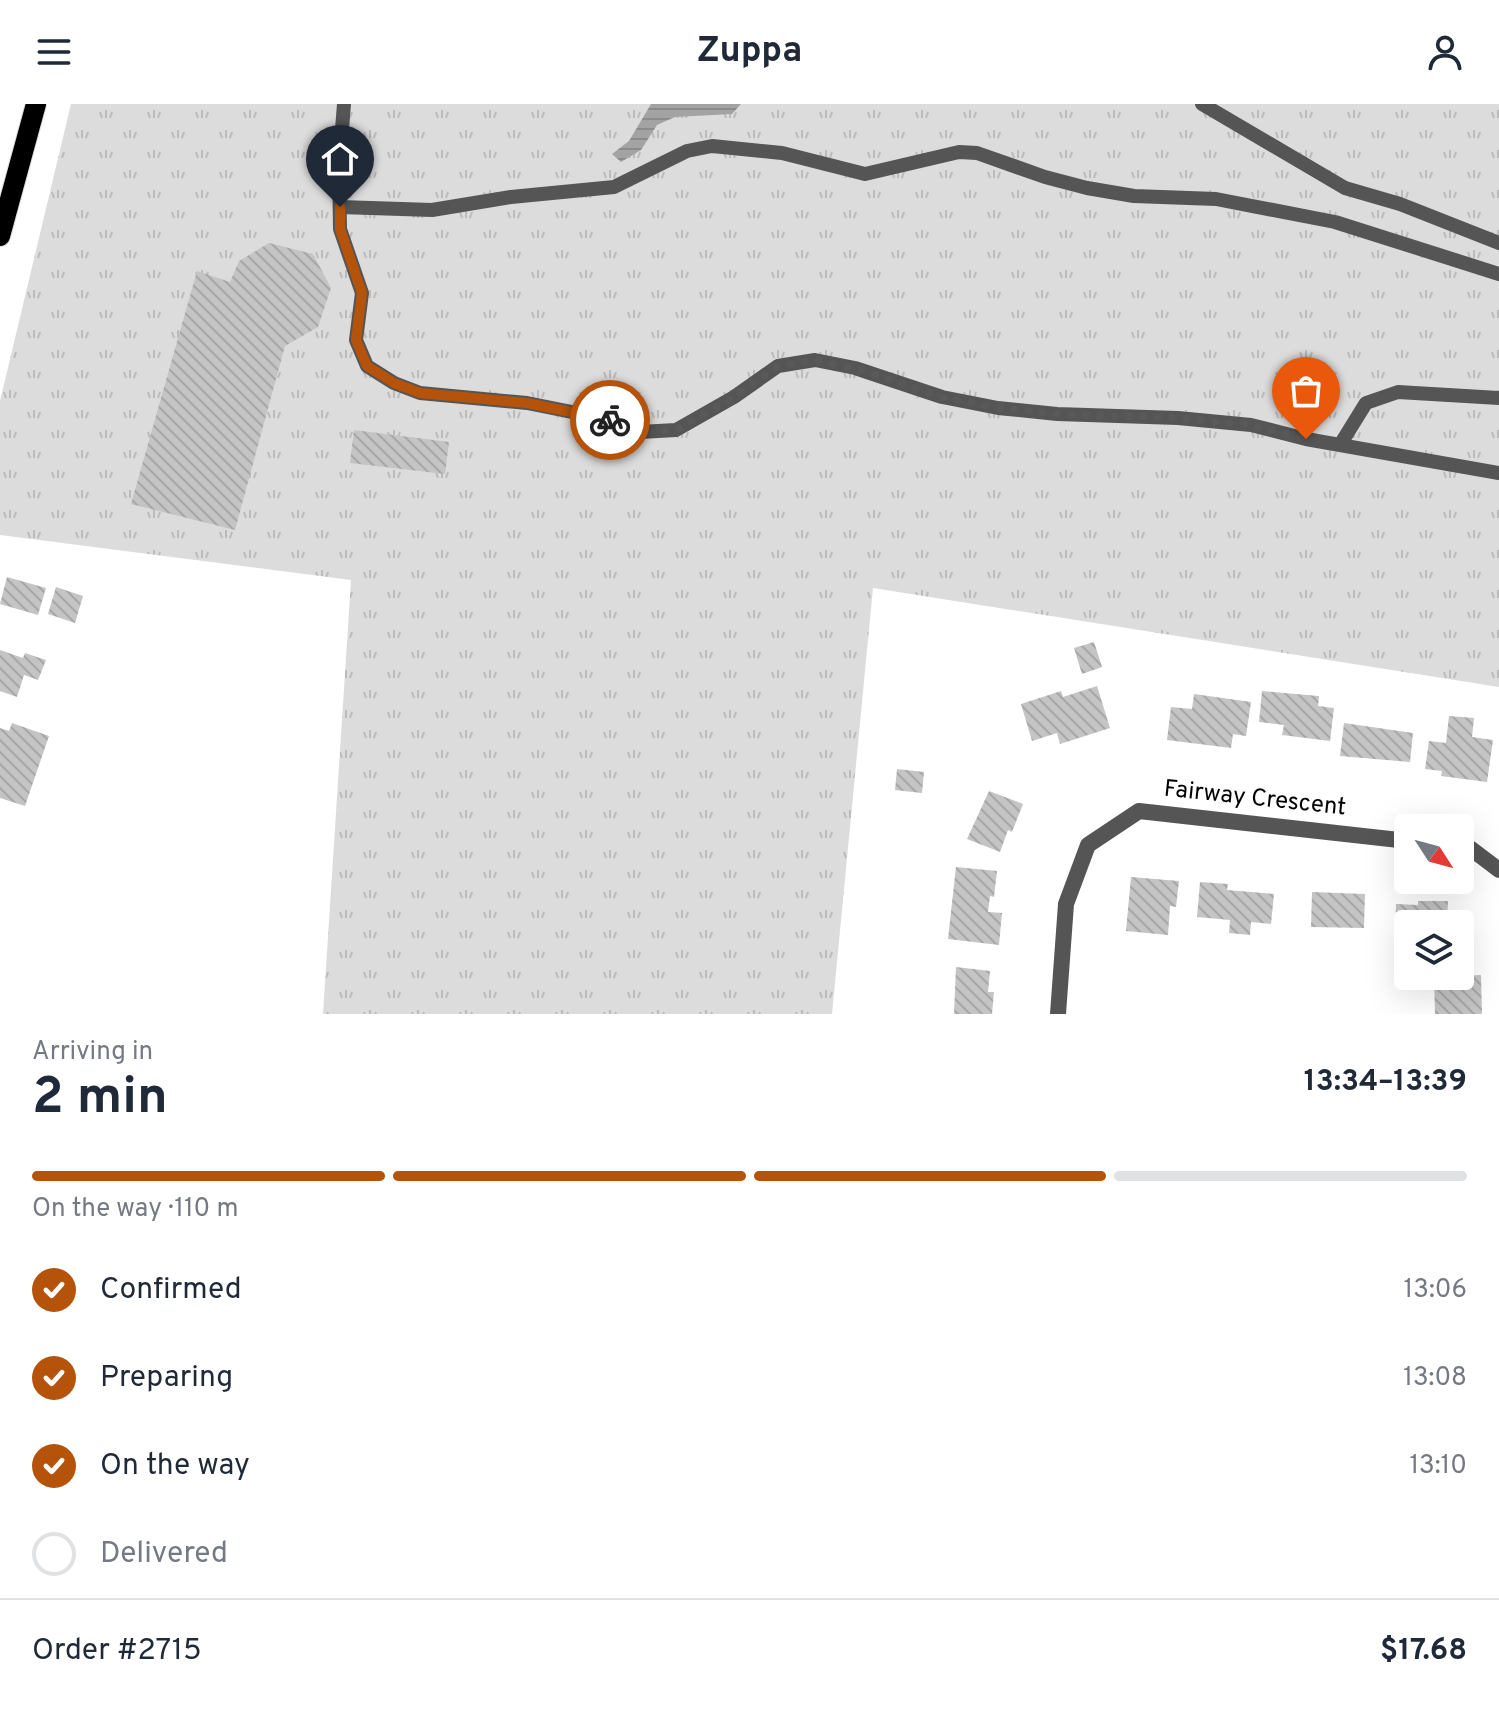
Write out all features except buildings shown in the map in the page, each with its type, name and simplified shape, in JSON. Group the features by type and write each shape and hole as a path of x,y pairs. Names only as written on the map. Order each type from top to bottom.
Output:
{"main road":[{"path":"0,236 36,104"}],"street":[{"name":"Fairway Crescent","path":"1058,1014 1066,904 1088,845 1139,811 1394,839"},
{"path":"1474,851 1499,870"}],"lane":[{"path":"344,104 339,167 340,229 362,293 356,340 367,366 394,383 420,393 527,403 607,419 640,432 676,430 734,397 778,366 815,360 855,368 942,397 998,408 1251,425 1340,445 1499,473"},
{"path":"1202,104 1345,188 1400,204 1499,243"},
{"path":"340,207 432,210 511,197 614,187 687,151 712,146 782,153 865,174 959,152 977,153 1087,188 1134,196 1216,199 1335,222 1499,274"},
{"path":"1340,445 1366,403 1398,392 1499,398"}],"green space":[{"path":"71,104 1499,104 1499,687 873,588 832,1014 323,1014 351,580 0,535 0,401"}],"shaded area":[{"path":"651,104 741,104 732,114 675,117 657,125 641,150 621,162 612,154 629,141"}],"way so far":[{"path":"610,420 640,432 676,430 734,397 778,366 815,360 855,368 942,397 998,408 1251,425 1306,439"}],"route":[{"path":"340,207 340,229 362,293 356,340 367,366 394,383 420,393 527,403 610,420"}]}
